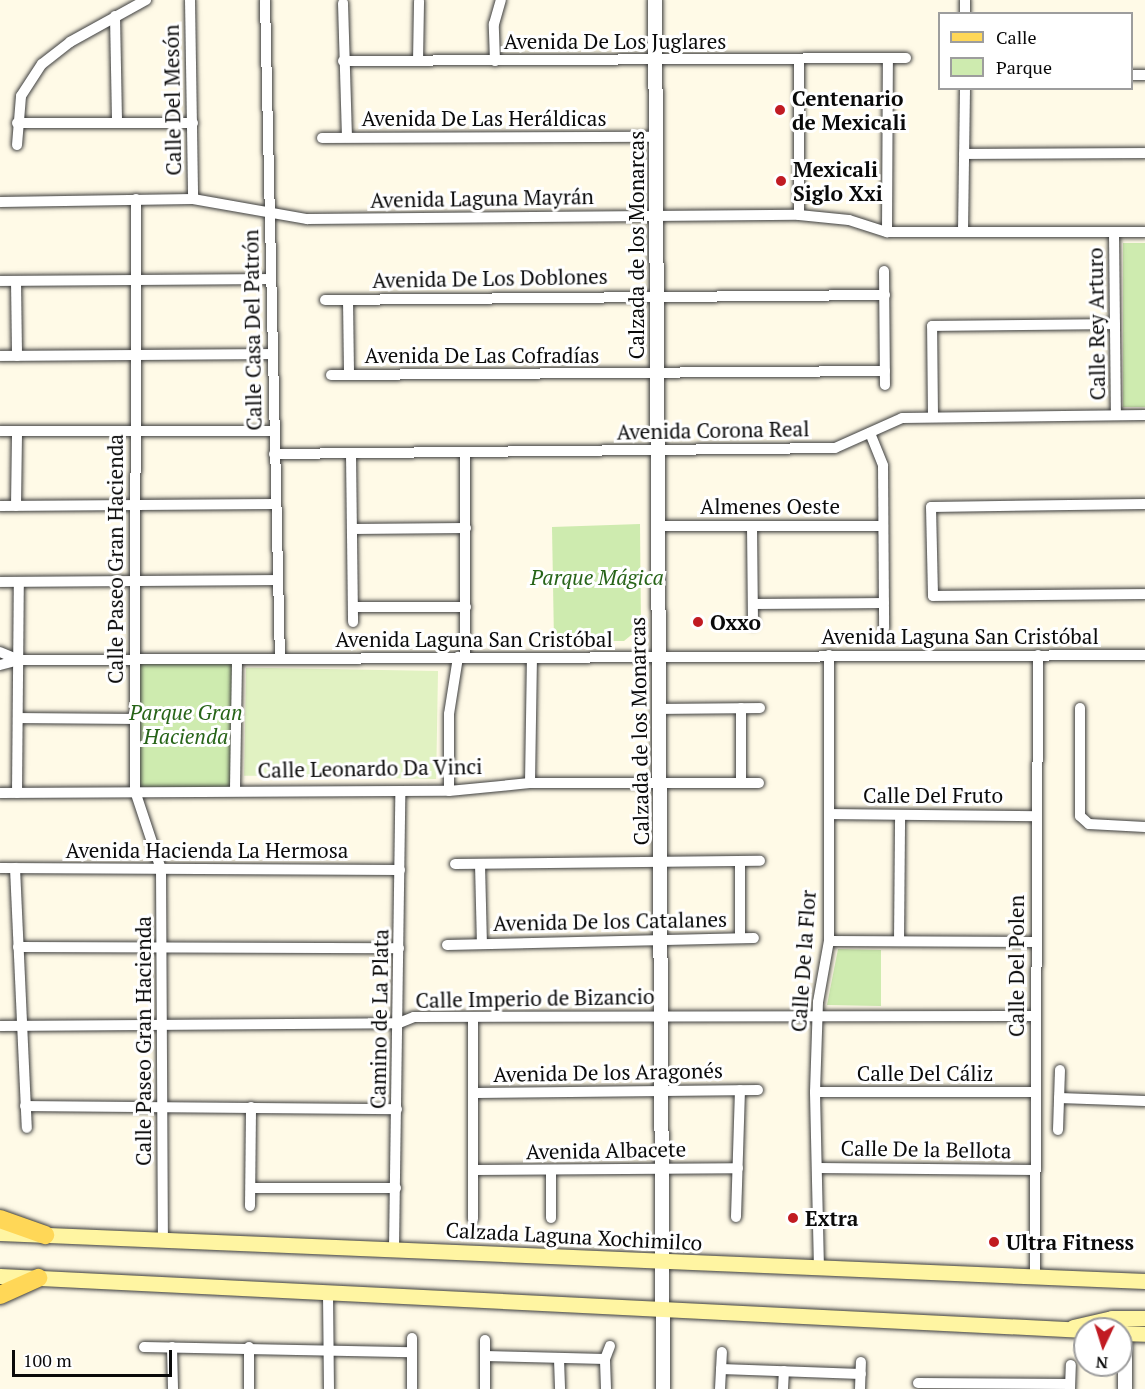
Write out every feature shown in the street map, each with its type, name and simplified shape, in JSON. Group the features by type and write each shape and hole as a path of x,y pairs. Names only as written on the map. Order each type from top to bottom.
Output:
{"main road":[{"path":"0,1219 45,1235"},
{"name":"Calzada Laguna Xochimilco","path":"0,1233 163,1238 819,1269 1145,1281"},
{"path":"0,1276 1073,1329"},
{"path":"0,1294 38,1278"},
{"path":"1068,1329 1094,1321 1145,1318"}],"street":[{"path":"17,145 17,123 25,86 42,64 70,42 146,0"},
{"name":"Calle Del Mesón","path":"190,0 193,200"},
{"name":"Calle Casa Del Patrón","path":"265,0 274,504 280,659"},
{"path":"495,61 494,24 501,0"},
{"name":"Calzada de los Monarcas","path":"656,0 656,452 662,862 663,1389"},
{"path":"418,61 419,1"},
{"path":"343,3 347,137"},
{"path":"114,16 117,122"},
{"path":"887,232 888,58"},
{"name":"Avenida De Los Juglares","path":"343,61 906,58"},
{"path":"799,59 799,215"},
{"path":"963,232 965,90"},
{"path":"17,123 193,123"},
{"name":"Avenida De Las Heráldicas","path":"322,138 656,137"},
{"path":"964,154 1145,153"},
{"name":"Calle Paseo Gran Hacienda","path":"136,199 135,791 161,869 164,947 163,1238"},
{"name":"Avenida Laguna Mayrán","path":"0,202 193,200 270,215 307,219 799,215 849,220 887,232 1145,232"},
{"name":"Calle Rey Arturo","path":"1114,232 1116,415"},
{"path":"884,271 885,385"},
{"path":"0,281 270,279"},
{"path":"16,281 17,356"},
{"name":"Avenida De Los Doblones","path":"325,300 885,295"},
{"path":"348,300 349,375"},
{"path":"933,415 932,326 1115,324"},
{"path":"0,356 272,354"},
{"name":"Avenida De Las Cofradías","path":"332,375 885,372"},
{"name":"Avenida Corona Real","path":"274,454 656,452 835,448 902,418 933,415 1145,415"},
{"path":"0,431 273,431"},
{"path":"16,506 17,431"},
{"path":"870,433 883,466 884,628"},
{"path":"449,791 449,714 462,657 466,607 465,452"},
{"path":"351,454 353,622"},
{"path":"0,506 274,504"},
{"path":"1145,504 931,507 933,596 1145,594"},
{"name":"Almenes Oeste","path":"657,526 883,525"},
{"path":"752,526 753,624"},
{"path":"352,529 466,528"},
{"path":"0,582 276,579"},
{"path":"17,793 19,582"},
{"path":"753,604 884,603"},
{"path":"353,607 466,607"},
{"name":"Avenida Laguna San Cristóbal","path":"0,652 19,660"},
{"name":"Calle De la Flor","path":"819,1269 816,1092 818,1015 829,941 829,655"},
{"name":"Calle Del Polen","path":"1035,1278 1038,655"},
{"name":"Avenida Laguna San Cristóbal","path":"0,665 19,660 1145,655"},
{"path":"530,783 532,658"},
{"path":"235,789 237,660"},
{"path":"741,708 741,783"},
{"path":"660,709 760,708"},
{"path":"1080,708 1080,816 1089,824 1145,827"},
{"path":"18,718 134,719"},
{"name":"Calle Leonardo Da Vinci","path":"0,793 235,789 449,791 530,783 759,783"},
{"name":"Camino de La Plata","path":"394,1248 399,1023 400,791"},
{"name":"Calle Del Fruto","path":"829,814 1036,816"},
{"path":"899,941 900,815"},
{"path":"740,861 740,938"},
{"path":"455,864 760,861"},
{"path":"480,864 482,944"},
{"name":"Avenida Hacienda La Hermosa","path":"0,868 400,870"},
{"path":"15,868 27,1128"},
{"name":"Avenida De los Catalanes","path":"447,945 662,938 754,938"},
{"path":"829,941 1036,942"},
{"path":"18,946 399,948"},
{"name":"Calle Imperio de Bizancio","path":"0,1026 399,1023 414,1017 1035,1016"},
{"path":"473,1017 476,1094 473,1219"},
{"path":"1058,1130 1060,1070"},
{"path":"736,1217 740,1090"},
{"name":"Avenida De los Aragonés","path":"476,1094 758,1090"},
{"name":"Calle Del Cáliz","path":"816,1092 1035,1092"},
{"path":"1059,1098 1145,1101"},
{"path":"25,1106 397,1109"},
{"path":"250,1206 251,1107"},
{"name":"Avenida Albacete","path":"474,1170 738,1168"},
{"name":"Calle De la Bellota","path":"817,1168 1035,1170"},
{"path":"551,1171 551,1218"},
{"path":"251,1188 396,1188"},
{"path":"328,1294 329,1389"},
{"path":"412,1338 412,1389"},
{"path":"485,1340 485,1389"},
{"path":"144,1347 249,1347 412,1352"},
{"path":"172,1347 173,1389"},
{"path":"249,1347 249,1389"},
{"path":"606,1389 605,1359 610,1347"},
{"path":"720,1389 722,1352"},
{"path":"485,1356 605,1359"},
{"path":"559,1359 560,1389"},
{"path":"860,1389 861,1362"},
{"path":"918,1383 941,1386 1070,1387 1071,1365"},
{"path":"721,1369 861,1374"},
{"path":"783,1389 784,1371"}],"green space":[{"path":"1123,243 1145,243 1145,407 1123,407"},
{"name":"Parque Mágica","path":"640,524 641,627 624,641 554,641 552,527"},
{"name":"Parque Gran Hacienda","path":"139,664 232,664 232,787 139,787"},
{"path":"246,668 438,671 436,779 244,776"},
{"path":"838,949 881,950 881,1006 827,1005"}],"place":[{"name":"Centenario de Mexicali","path":"780,110"},
{"name":"Mexicali Siglo Xxi","path":"781,181"},
{"name":"Oxxo","path":"698,622"},
{"name":"Extra","path":"793,1218"},
{"name":"Ultra Fitness","path":"994,1242"}]}
